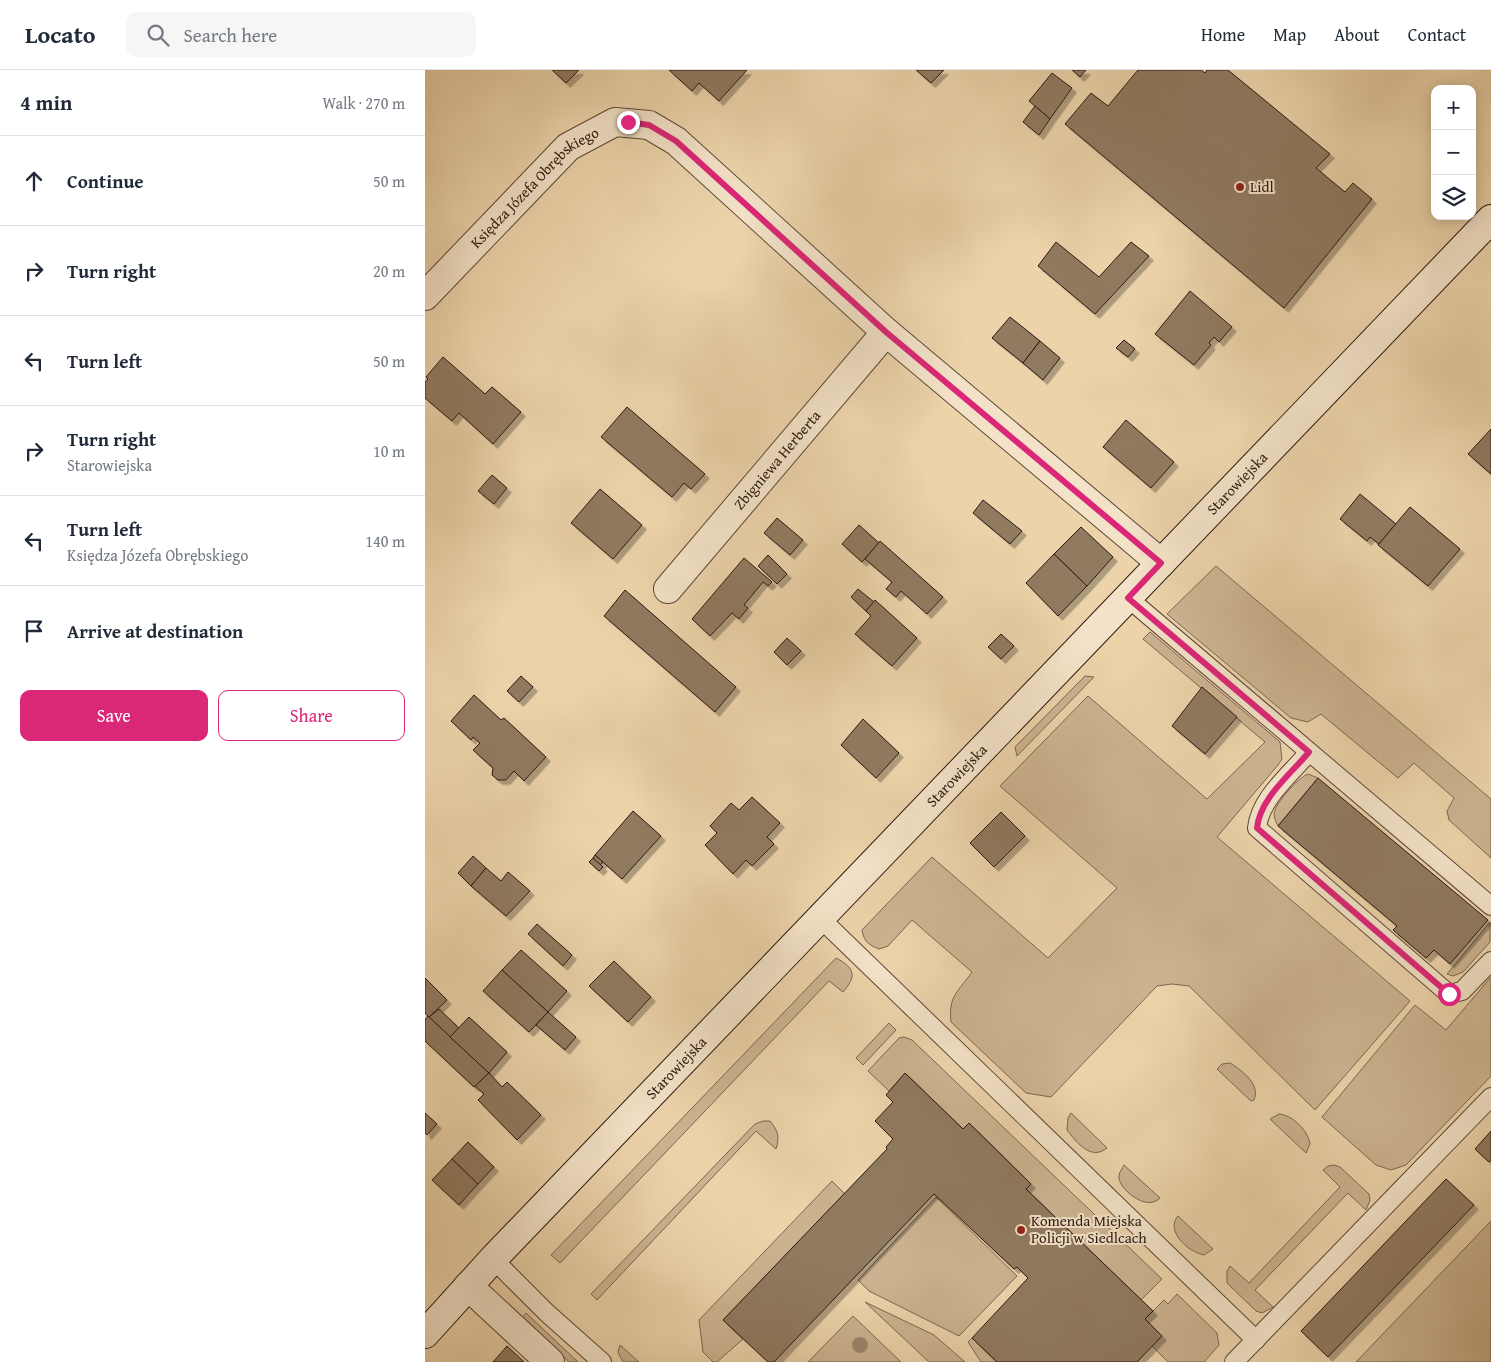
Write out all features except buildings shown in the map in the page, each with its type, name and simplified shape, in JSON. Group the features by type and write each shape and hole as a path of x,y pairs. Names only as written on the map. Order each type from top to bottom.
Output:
{"main road":[{"name":"Księdza Józefa Obrębskiego","path":"425,296 569,147 604,126 615,122 649,125 676,141 886,332 1161,563"},
{"name":"Starowiejska","path":"425,1334 493,1259 1491,219"},
{"name":"Zbigniewa Herberta","path":"668,589 886,332"},
{"path":"468,1286 550,1362"}],"lane":[{"path":"1128,598 1491,906"},
{"path":"1309,752 1265,803 1258,817 1257,828 1449,994 1463,991 1491,961"},
{"path":"820,918 1255,1340"},
{"path":"1234,1362 1491,1097"},
{"path":"493,1259 547,1313 602,1362"}],"shaded area":[{"path":"1216,566 1491,799 1491,858 1449,820 1447,811 1454,798 1414,763 1398,778 1321,714 1308,722 1291,718 1167,614"},
{"path":"1150,632 1280,742 1282,759 1217,837 1410,1001 1315,1110 1189,986 1172,984 1157,986 1051,1097 1026,1093 951,1022 951,1006 955,995 972,972 912,920 888,946 879,949 867,942 864,937 862,930 932,857 1048,958 1117,888 1000,786 1088,696 1207,799 1265,742 1143,639"},
{"path":"1085,676 1094,677 1017,756 1015,747"},
{"path":"1308,774 1318,778 1278,826 1274,814 1275,809 1293,786"},
{"path":"1490,922 1490,942 1463,972 1453,976 1447,974"},
{"path":"836,958 847,965 852,973 852,977 843,992 829,981 560,1263 551,1255"},
{"path":"1491,977 1491,1076 1406,1165 1391,1170 1376,1165 1322,1117 1415,1005 1446,1030"},
{"path":"889,1023 896,1030 863,1065 856,1058"},
{"path":"904,1037 912,1040 1162,1279 1141,1300 1026,1189 1031,1184 969,1123 963,1129 905,1073 889,1091 868,1071 899,1038"},
{"path":"1230,1063 1245,1074 1253,1084 1255,1089 1254,1100 1251,1101 1217,1069 1222,1064"},
{"path":"1071,1113 1107,1148 1095,1152 1085,1149 1080,1145 1067,1130 1068,1118"},
{"path":"1279,1114 1289,1117 1303,1129 1310,1144 1306,1153 1270,1119"},
{"path":"770,1121 776,1131 778,1141 776,1149 756,1131 597,1300 591,1294 755,1124"},
{"path":"1124,1165 1160,1198 1154,1202 1140,1201 1127,1192 1119,1176"},
{"path":"1328,1166 1340,1167 1369,1194 1370,1200 1366,1210 1348,1193 1255,1290 1273,1307 1262,1313 1256,1311 1227,1283 1227,1271 1230,1266 1249,1283 1340,1187 1323,1170"},
{"path":"832,1181 845,1194 723,1320 743,1339 717,1362 713,1362 703,1352 699,1320"},
{"path":"936,1197 1017,1276 959,1336 869,1291 858,1280"},
{"path":"1178,1216 1213,1249 1204,1255 1191,1250 1185,1245 1176,1234 1174,1228"},
{"path":"1491,1221 1491,1362 1356,1362"},
{"path":"1177,1294 1217,1333 1219,1345 1204,1362 1168,1362 1152,1346 1162,1336 1145,1319 1164,1300 1168,1304"},
{"path":"865,1302 934,1335 965,1362 929,1362"},
{"path":"526,1313 578,1362 569,1362 522,1318"},
{"path":"853,1316 901,1362 808,1362"},
{"path":"972,1338 997,1362 981,1362 968,1342"},
{"path":"620,1345 639,1362 623,1362 618,1352"}],"place":[{"name":"Lidl","path":"1240,187"},
{"name":"Komenda Miejska Policji w Siedlcach","path":"1021,1230"}],"route":[{"path":"628,122 649,125 676,141 886,332 1161,563 1128,598 1309,752 1265,803 1258,817 1257,828 1431,981 1449,994"}]}
